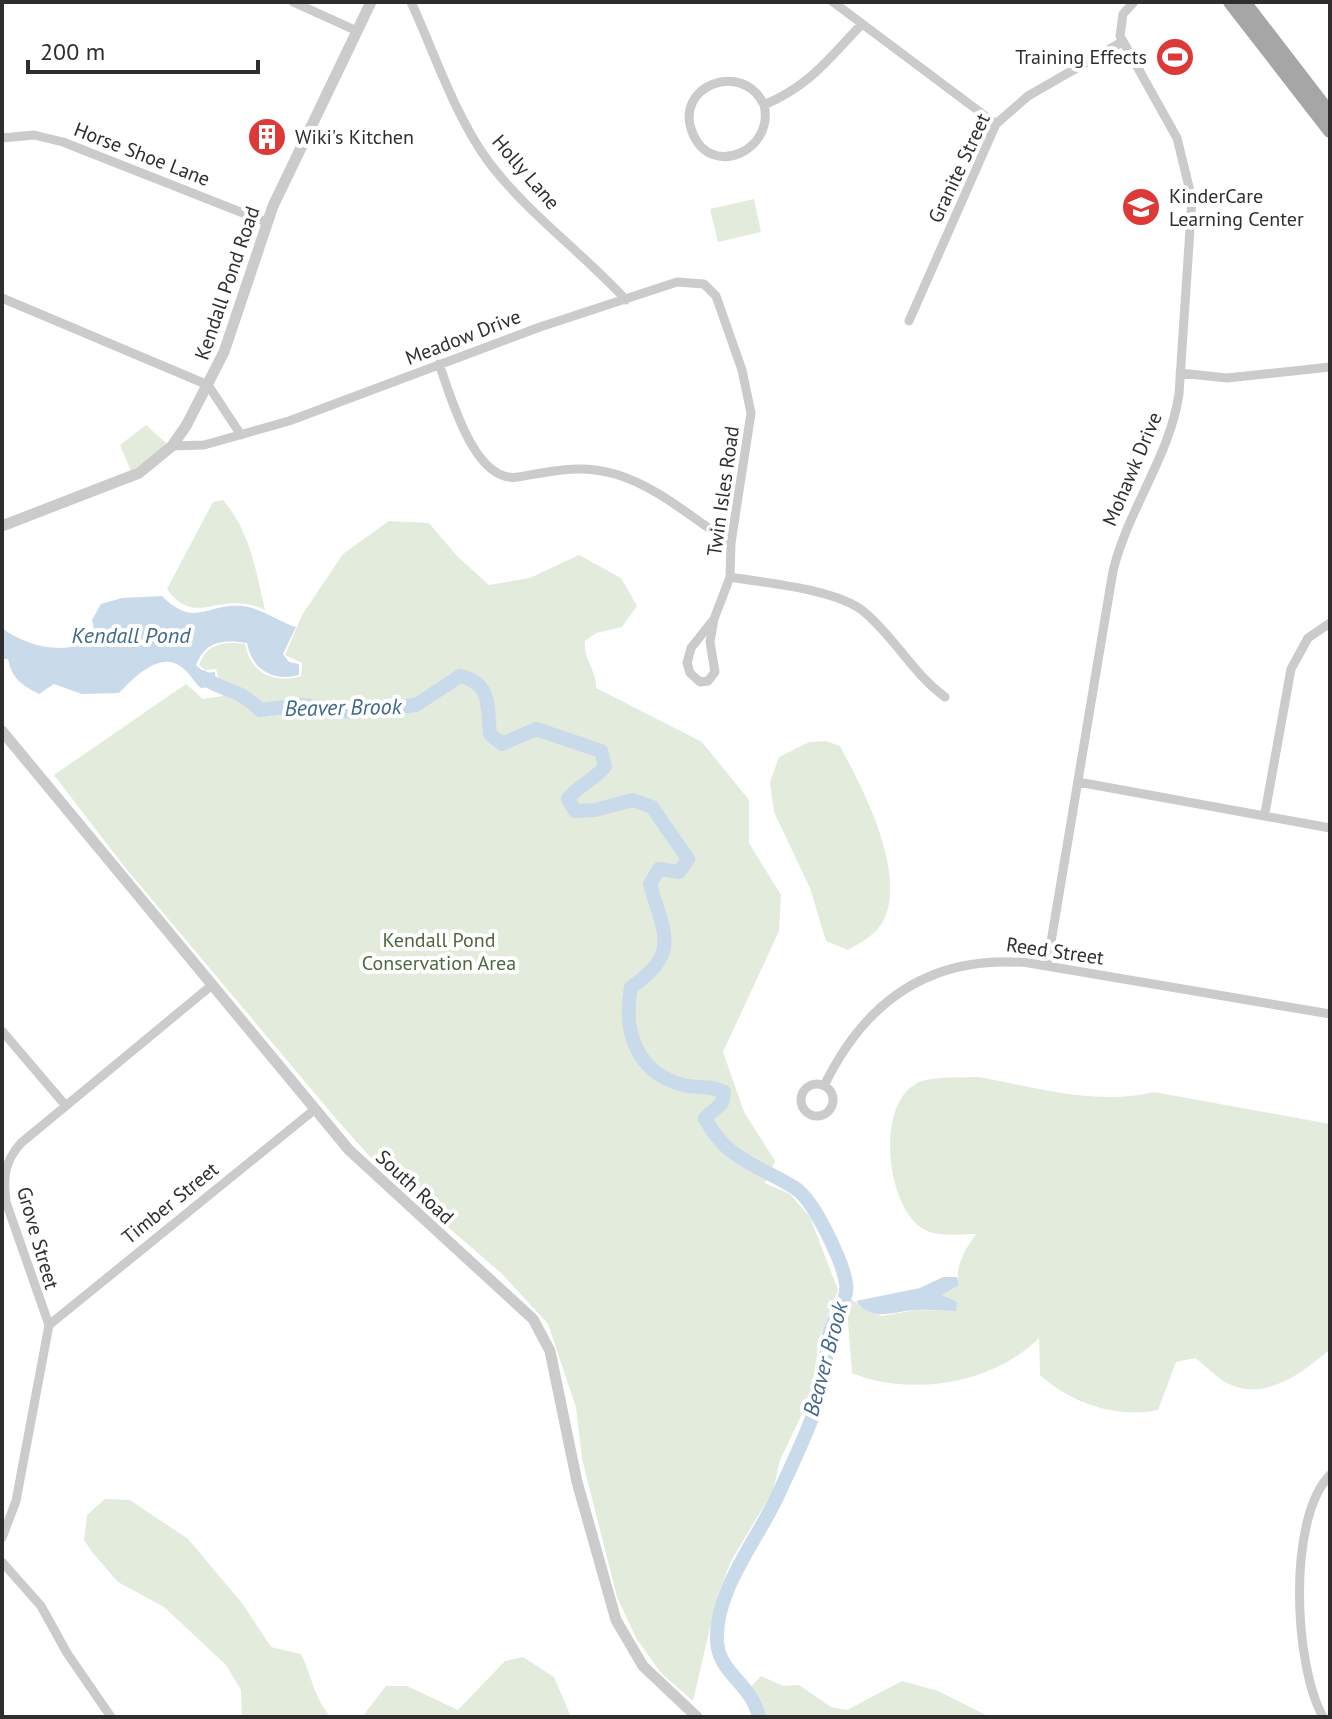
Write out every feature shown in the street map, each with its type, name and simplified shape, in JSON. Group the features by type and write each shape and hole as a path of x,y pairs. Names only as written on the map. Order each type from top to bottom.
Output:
{"main road":[{"path":"1230,2 1330,131"},
{"path":"1244,2 1330,114"}],"street":[{"path":"293,2 357,31"},
{"name":"Kendall Pond Road","path":"2,526 139,473 172,446 208,385 230,334 266,222 371,2"},
{"name":"Holly Lane","path":"411,2 461,114 488,160 529,207 626,300"},
{"path":"833,2 996,124"},
{"path":"1122,42 1121,19 1134,2"},
{"path":"764,105 798,90 813,78 862,24"},
{"name":"Granite Street","path":"909,321 996,124 1028,96 1122,42"},
{"name":"Mohawk Drive","path":"1047,966 1117,553 1173,423 1180,373 1192,213 1188,172 1171,126 1122,42"},
{"path":"723,80 742,82 758,94 764,105 766,124 762,135 755,145 739,155 714,154 699,144 692,133 691,108 696,96 711,83 723,80"},
{"name":"Horse Shoe Lane","path":"2,138 34,135 63,142 266,222"},
{"name":"Meadow Drive","path":"172,446 192,447 241,435 318,411 439,364 677,282 699,283"},
{"name":"Twin Isles Road","path":"699,283 716,296 723,312 748,387 751,413 731,543 730,577 714,619 710,642 715,672 708,681 700,682 690,673 689,656 697,636 714,619"},
{"path":"2,298 208,385 241,435"},
{"path":"439,364 474,449 484,463 502,476 515,478 561,468 614,473 647,488 731,543"},
{"path":"1180,373 1227,378 1330,367"},
{"path":"730,577 799,590 859,608 922,679 945,697"},
{"path":"1265,813 1291,669 1308,638 1330,623"},
{"name":"South Road","path":"2,731 314,1110 369,1171 501,1287 543,1334 559,1385 577,1482 616,1620 643,1666 697,1717"},
{"path":"1078,782 1265,813 1330,828"},
{"name":"Reed Street","path":"824,1086 849,1042 873,1013 922,978 980,962 1047,966 1330,1014"},
{"name":"Grove Street","path":"49,1325 11,1219 3,1182 6,1165 15,1150 212,985"},
{"path":"2,1031 66,1106"},
{"name":"Timber Street","path":"49,1325 314,1110"},
{"path":"2,1538 16,1501 49,1325"},
{"path":"1323,1717 1313,1693 1303,1639 1300,1585 1311,1506 1317,1489 1330,1475"},
{"path":"2,1562 36,1599 67,1653 111,1717"}],"green space":[{"path":"754,199 761,232 718,242 710,209"},
{"path":"146,425 166,443 157,454 131,471 120,445"},
{"path":"223,500 246,538 265,610 234,603 199,608 188,606 178,601 167,589 213,502"},
{"name":"Kendall Pond Conservation Area","path":"389,521 429,523 457,556 489,585 530,578 579,555 621,578 637,606 622,627 596,633 585,641 596,688 702,742 749,800 749,843 781,895 779,931 723,1052 744,1112 775,1161 765,1183 790,1194 810,1217 838,1290 819,1339 812,1393 780,1460 773,1491 731,1561 717,1597 693,1701 661,1673 636,1638 617,1597 582,1459 576,1407 548,1324 502,1274 381,1169 123,865 54,775 186,684 203,699 223,696 216,669 205,670 199,665 207,652 217,645 245,644 252,663 273,677 301,676 302,663 285,655 302,615 343,554"},
{"path":"826,741 840,746 871,809 887,858 890,882 889,904 879,928 848,950 826,941 810,888 774,812 770,782 779,757 809,742"},
{"path":"979,1077 1089,1096 1133,1096 1154,1092 1330,1124 1328,1351 1281,1383 1253,1389 1239,1388 1225,1382 1195,1358 1176,1362 1158,1410 1142,1412 1095,1406 1052,1385 1040,1375 1039,1338 999,1366 950,1382 899,1384 852,1373 846,1297 882,1316 916,1310 956,1311 941,1294 959,1285 960,1265 976,1234 933,1233 913,1220 894,1180 890,1155 891,1131 896,1109 906,1091 922,1081"},
{"path":"105,1499 130,1500 188,1539 242,1603 271,1647 301,1654 317,1695 331,1717 242,1717 241,1690 226,1665 164,1607 118,1582 84,1540 87,1515"},
{"path":"523,1657 554,1677 571,1717 362,1717 386,1686 407,1686 458,1710 505,1661"},
{"path":"761,1676 783,1686 799,1685 831,1707 847,1710 902,1681 938,1691 990,1717 760,1717 747,1691"}],"water":[{"name":"Kendall Pond","path":"162,596 183,611 192,613 243,606 296,627 283,654 289,662 299,664 299,675 281,677 265,672 254,660 247,643 231,641 210,646 196,665 205,673 215,672 216,686 201,688 184,669 166,662 148,668 119,693 82,694 54,684 39,694 19,681 8,659 2,659 2,628 36,645 74,646 95,635 92,620 101,604 122,598"},
{"path":"943,1277 957,1277 959,1285 942,1295 957,1302 956,1311 877,1314 856,1301 920,1288"}],"waterway":[{"name":"Beaver Brook","path":"202,677 245,697 260,710 303,705 350,712 416,705 460,676 470,679 483,690 488,705 490,734 502,744 536,729 601,751 605,766 568,799 575,811 595,810 633,800 652,807 688,859 679,872 659,869 650,884 664,941 657,963 631,987 629,1019 636,1047 643,1060 667,1079 724,1092 722,1103 705,1118 713,1132 733,1153 802,1195 826,1231 846,1283 843,1303 829,1334 824,1382 813,1415 770,1512 730,1584 718,1621 719,1652 749,1695 759,1717"}],"place":[{"name":"Training Effects","path":"1175,57"},
{"name":"Wiki's Kitchen","path":"267,137"},
{"name":"KinderCare Learning Center","path":"1141,207"}]}
